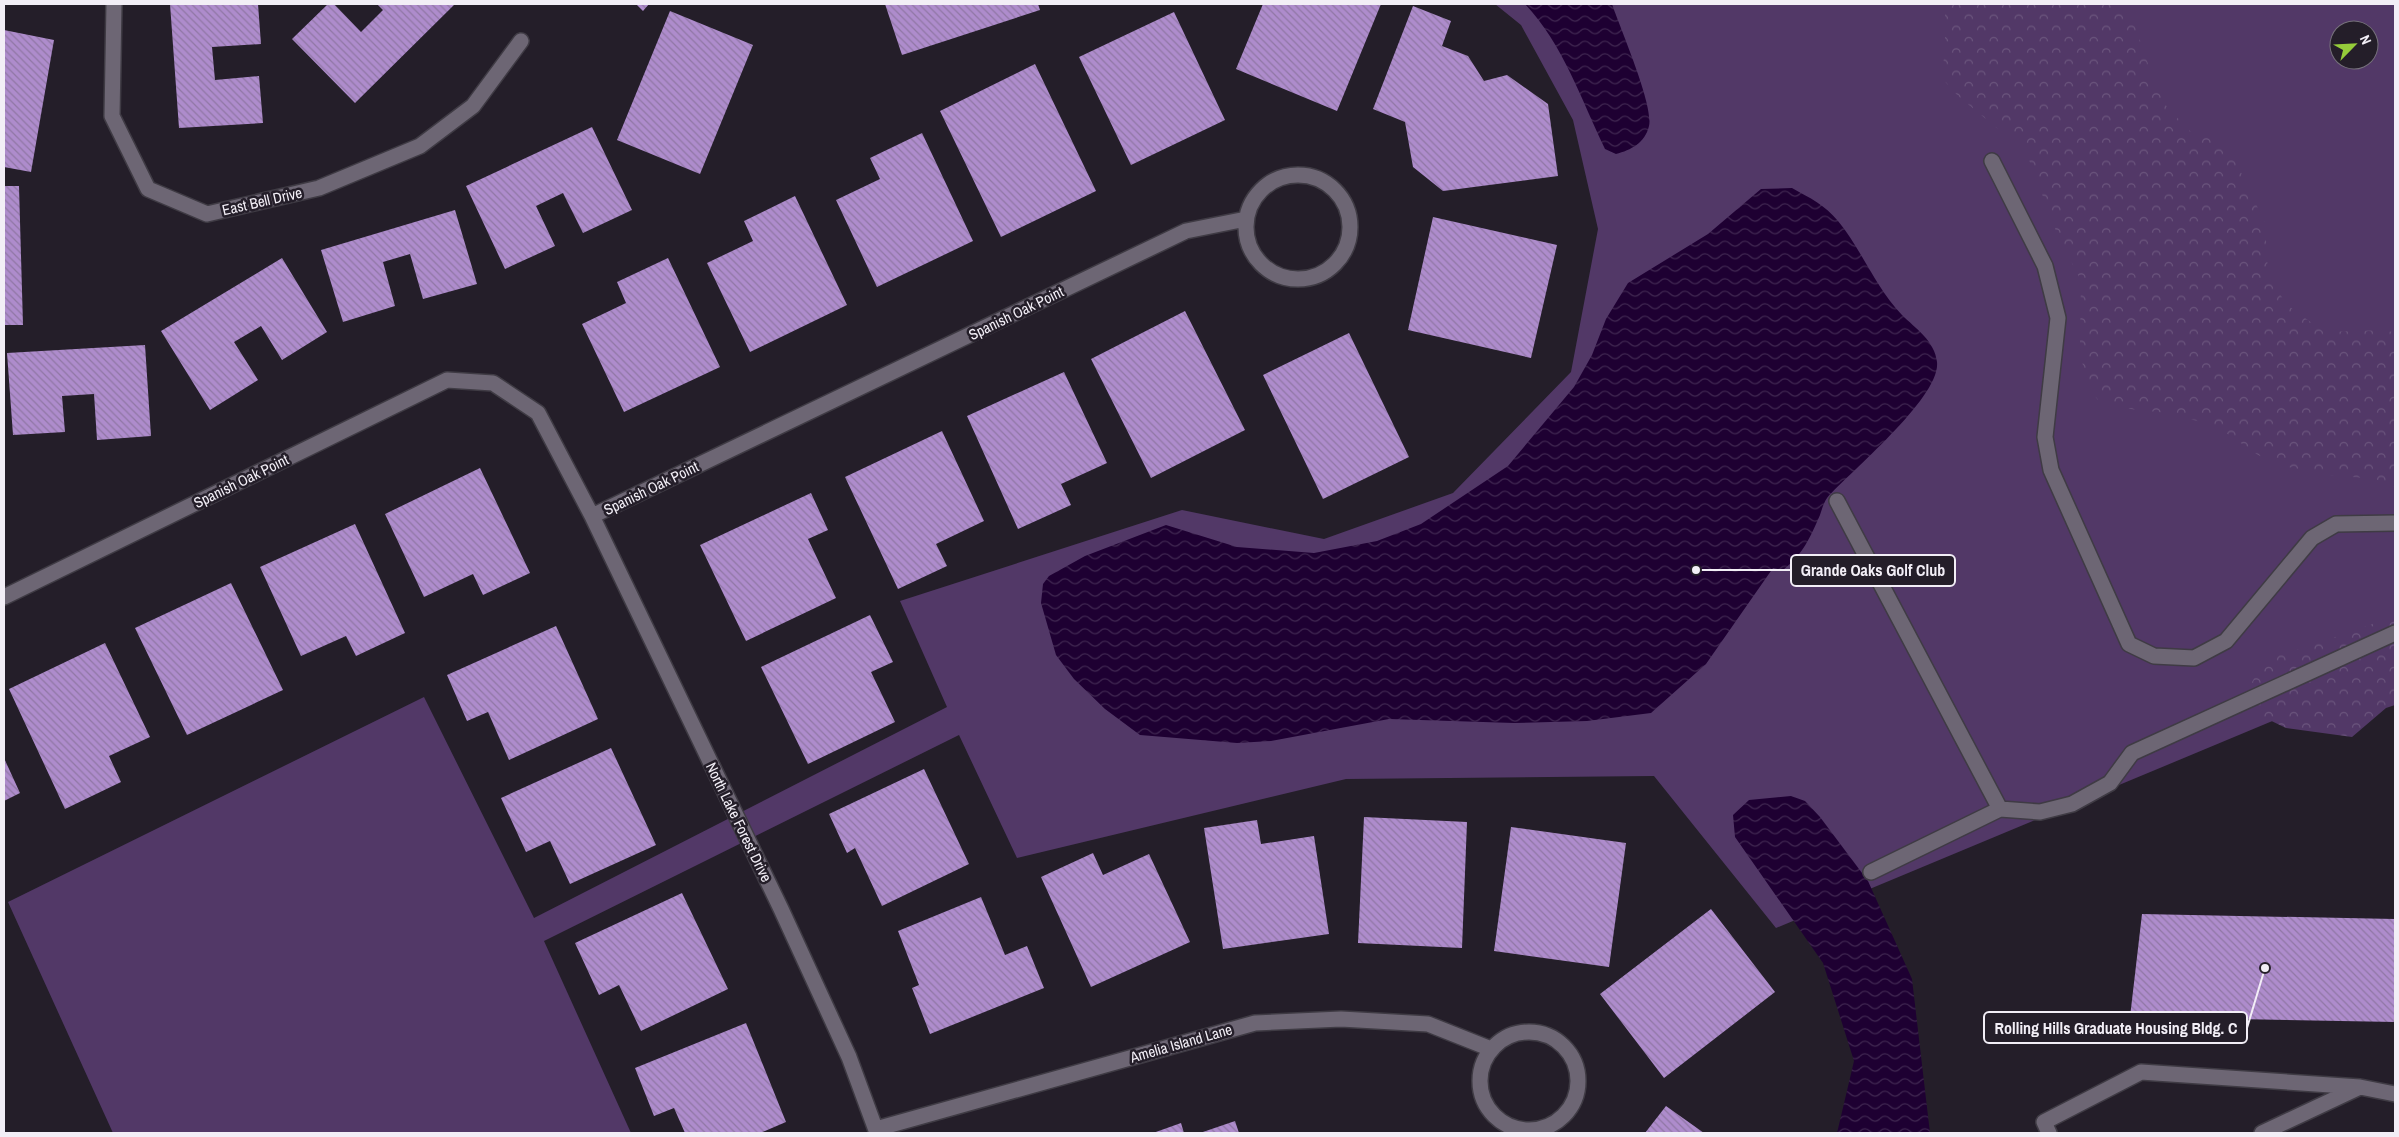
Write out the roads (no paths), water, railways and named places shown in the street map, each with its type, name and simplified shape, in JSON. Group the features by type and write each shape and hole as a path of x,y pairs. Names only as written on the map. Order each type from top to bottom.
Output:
{"street":[{"name":"East Bell Drive","path":"114,4 112,116 148,189 207,214 318,188 420,146 473,106 521,41"},
{"path":"1992,161 2044,266 2058,318 2045,437 2051,470 2129,644 2154,656 2194,658 2226,641 2312,538 2336,524 2395,523"},
{"path":"1294,175 1311,176 1326,184 1339,196 1348,212 1350,229 1346,246 1338,260 1325,271 1310,278 1293,279 1277,275 1263,266 1252,252 1246,237 1246,219 1252,203 1262,189 1276,179 1294,175"},
{"name":"Spanish Oak Point","path":"4,596 447,380 493,383 538,412 592,516 1186,232 1246,219"},
{"path":"1837,500 2000,809"},
{"name":"North Lake Forest Drive","path":"592,516 781,909 849,1057 876,1131"},
{"path":"1871,872 2000,809 2040,812 2072,804 2110,783 2132,753 2395,634"},
{"name":"Amelia Island Lane","path":"876,1131 1255,1023 1341,1019 1428,1024 1491,1049"},
{"path":"1533,1031 1548,1034 1562,1043 1572,1056 1578,1070 1579,1086 1575,1102 1566,1115 1554,1124 1537,1130 1520,1130 1504,1124 1491,1113 1483,1098 1480,1081 1482,1064 1491,1049 1502,1038 1517,1032 1533,1031"},
{"path":"2049,1133 2044,1122 2141,1072 2360,1086 2395,1094"},
{"path":"2262,1133 2360,1086"}],"water":[{"path":"1525,4 1612,4 1642,84 1649,116 1647,132 1637,145 1616,154 1605,149 1561,54 1550,36"},
{"path":"1792,188 1828,210 1847,232 1892,304 1924,336 1933,348 1937,362 1934,377 1925,394 1910,413 1827,498 1809,538 1796,558 1783,570 1773,568 1706,664 1651,713 1587,721 1514,723 1389,719 1271,741 1237,743 1140,735 1105,709 1074,679 1056,655 1041,603 1043,584 1049,576 1085,556 1166,525 1237,547 1314,553 1377,541 1421,524 1508,466 1574,387 1592,355 1606,319 1628,283 1708,234 1761,189"},
{"path":"1791,796 1805,801 1820,817 1868,881 1912,979 1930,1133 1837,1133 1854,1061 1823,963 1735,837 1733,815 1749,800"}],"place":[{"name":"Grande Oaks Golf Club","path":"1696,570"},
{"name":"Rolling Hills Graduate Housing Bldg. C","path":"2265,968"}]}
